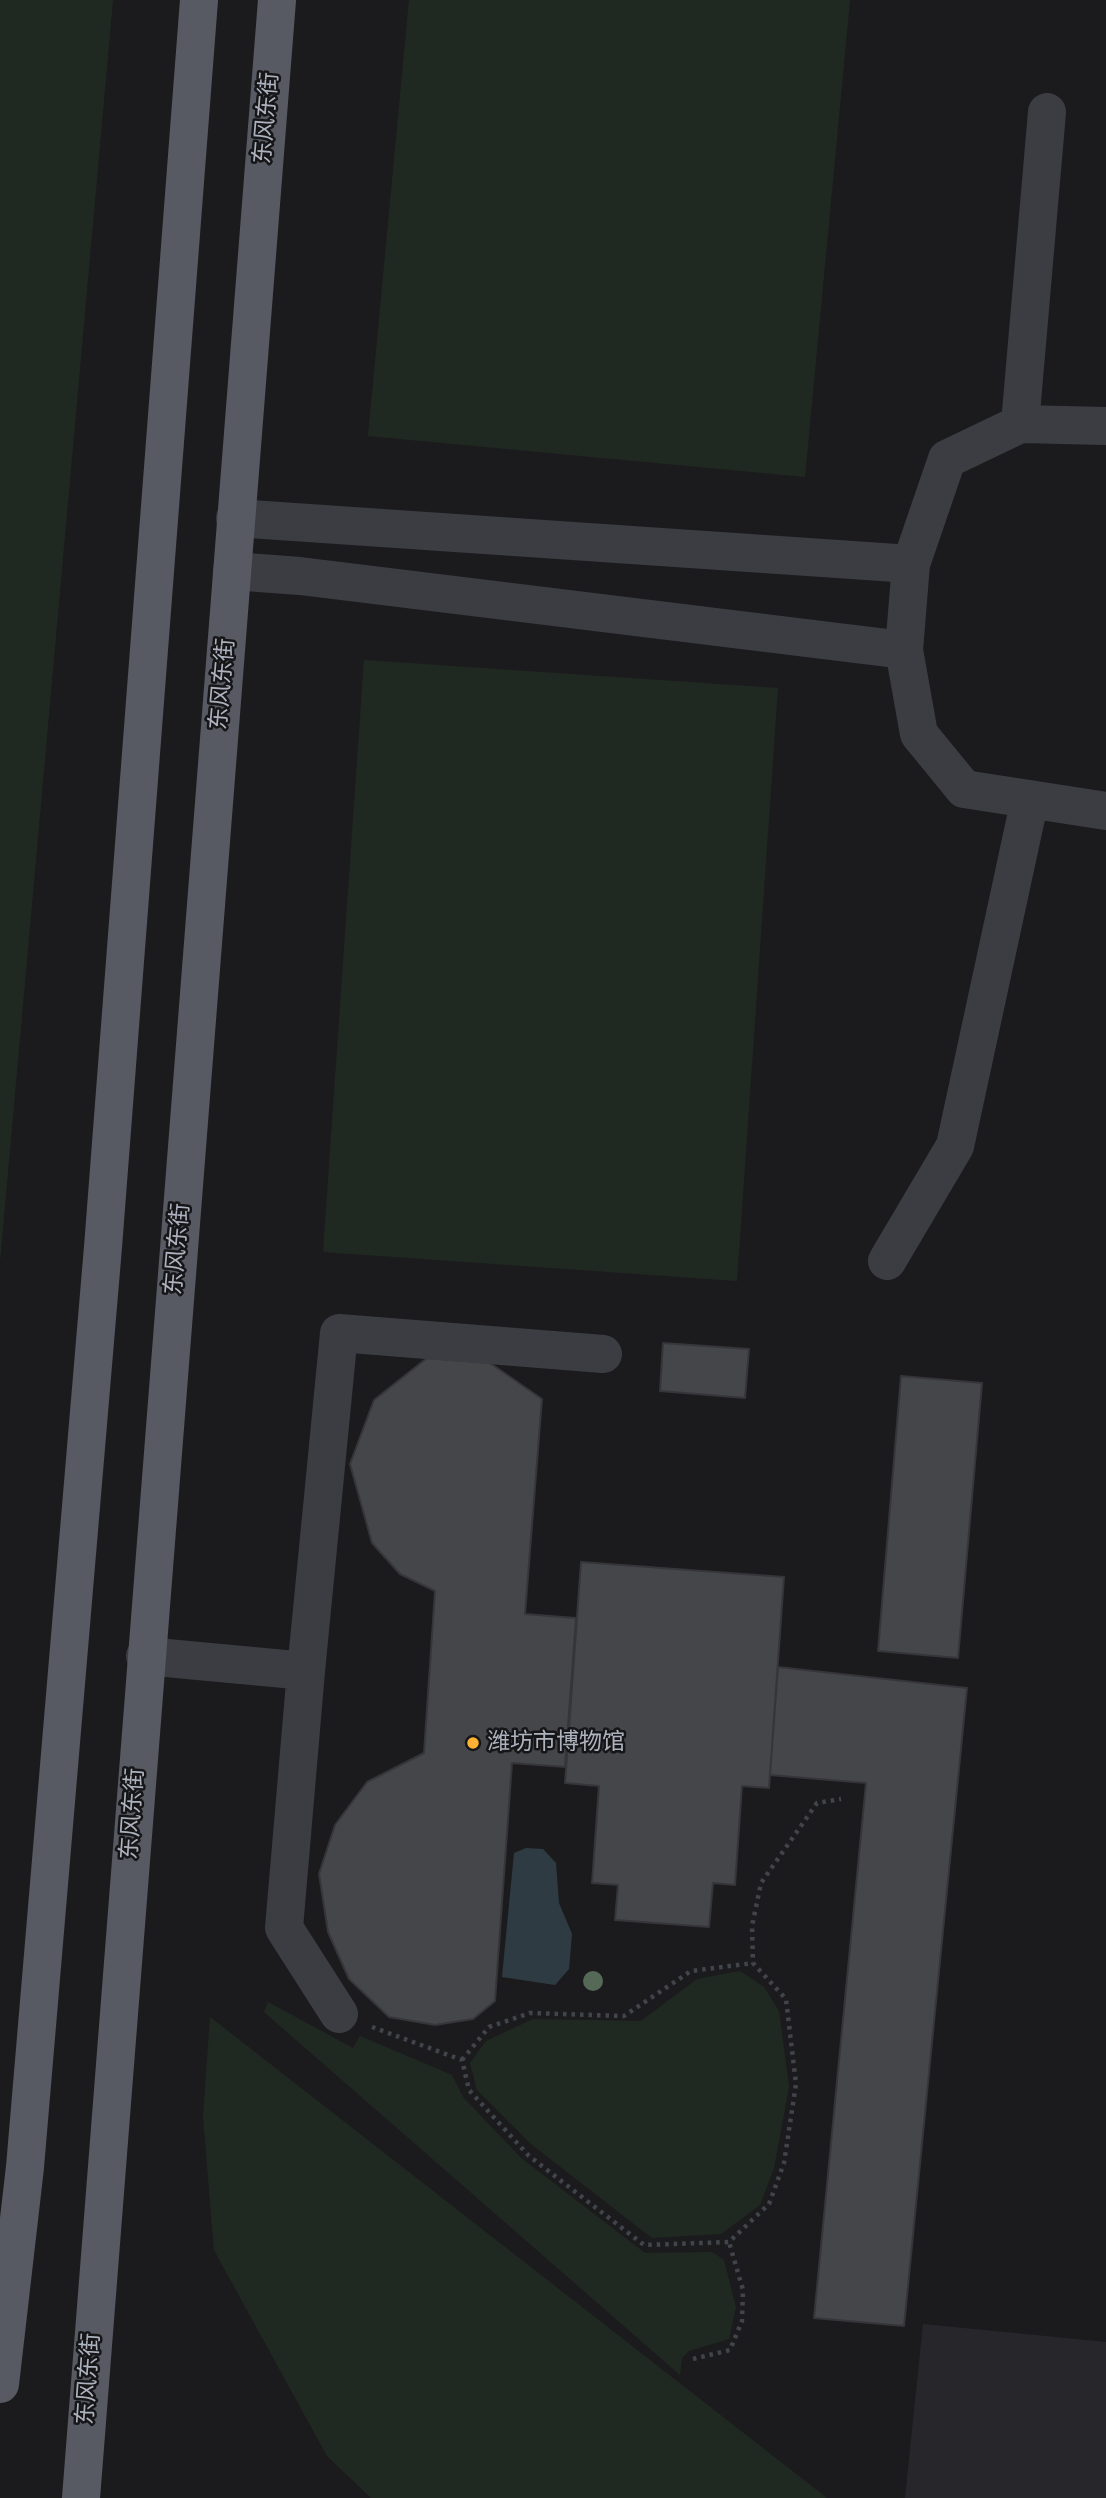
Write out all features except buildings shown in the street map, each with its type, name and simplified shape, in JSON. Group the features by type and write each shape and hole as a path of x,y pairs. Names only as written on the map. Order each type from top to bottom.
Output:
{"main road":[{"path":"0,2384 24,2167 101,1275 200,0"},
{"name":"东风东街","path":"81,2498 277,0"}],"street":[{"path":"1020,424 1047,112"},
{"path":"1106,426 1020,424 947,459 911,564 904,650 919,734 964,789 1106,811"},
{"path":"235,518 911,564"},
{"path":"232,571 300,576 904,650"},
{"path":"887,1261 955,1146 1030,799"},
{"path":"339,2014 284,1928 306,1671 340,1333 603,1354"},
{"path":"145,1656 306,1671"}],"path":[{"path":"461,2060 469,2090 529,2156 644,2245 729,2242 769,2204 784,2163 796,2084 786,1999 753,1962 752,1926 761,1883 817,1803 841,1799"},
{"path":"461,2060 489,2027 530,2013 624,2017 691,1971 753,1962"},
{"path":"339,2014 461,2060"},
{"path":"693,2359 730,2350 742,2320 743,2290 729,2242"}],"shaded area":[{"path":"0,0 113,0 0,1261"},
{"path":"409,0 850,0 805,477 368,436"},
{"path":"364,660 778,688 737,1281 323,1252"},
{"path":"526,1848 543,1849 556,1863 559,1903 572,1934 569,1969 555,1985 502,1977 514,1853"},
{"path":"740,1971 764,1987 779,2011 789,2087 774,2168 760,2205 721,2234 652,2238 531,2144 477,2090 470,2063 486,2041 533,2019 641,2021 697,1979"},
{"path":"268,2002 353,2048 360,2036 452,2075 463,2097 521,2158 645,2253 712,2252 724,2260 736,2307 729,2339 689,2351 682,2358 680,2375 264,2012"},
{"path":"210,2017 827,2498 371,2498 327,2456 214,2250 203,2117"},
{"path":"923,2324 1106,2342 1106,2498 905,2498"}],"place":[{"name":"潍坊市博物馆","path":"473,1743"}]}
